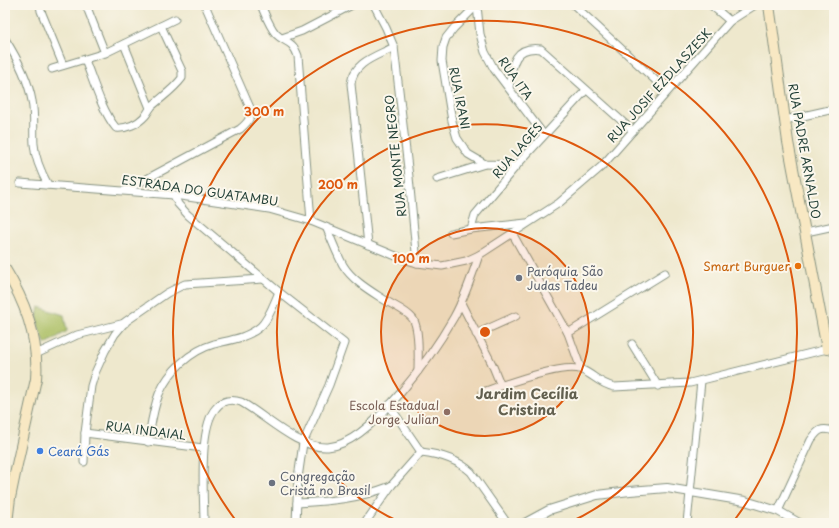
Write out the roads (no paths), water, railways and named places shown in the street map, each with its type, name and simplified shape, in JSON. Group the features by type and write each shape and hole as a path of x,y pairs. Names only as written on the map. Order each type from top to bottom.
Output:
{"main road":[{"name":"RUA PADRE ARNALDO","path":"769,5 785,120 830,348"},
{"path":"5,269 25,305 34,335 36,354 36,379 17,463 7,523"}],"street":[{"path":"40,5 41,12 63,65"},
{"path":"86,5 105,52"},
{"path":"126,191 240,129 251,118 251,110 205,5"},
{"path":"261,5 273,29 295,48 298,56 312,222"},
{"path":"282,38 302,31 352,5"},
{"name":"RUA MONTE NEGRO","path":"374,5 394,47 417,263"},
{"name":"RUA ITA","path":"477,5 480,34 485,52 494,69 544,135"},
{"name":"RUA IRANI","path":"477,5 454,28 446,38 443,47 442,61 452,121 457,138 468,154 485,164 517,165"},
{"path":"574,5 667,91"},
{"path":"711,5 730,21"},
{"name":"RUA JOSIF EZDLASZESK","path":"601,167 730,21 754,5"},
{"path":"52,69 85,60 105,52 161,26 174,18"},
{"path":"85,60 101,100 116,128 122,129 134,124 143,118 150,108 182,78 182,71 161,26"},
{"path":"5,39 22,70 29,88 34,113 34,146 37,162 48,185"},
{"path":"124,44 150,108"},
{"path":"368,245 351,77 365,61 394,47"},
{"path":"509,88 513,61 517,56 526,49 541,49 633,131"},
{"name":"RUA LAGES","path":"471,229 475,215 517,165 586,90"},
{"path":"785,120 834,109"},
{"path":"437,179 485,164"},
{"name":"ESTRADA DO GUATAMBU","path":"20,183 174,195 269,209 312,222 417,263 442,266 466,261 479,255 559,203 601,167"},
{"path":"174,195 178,204 188,216 263,279 344,343 329,385 303,443 296,523"},
{"path":"451,233 471,229 528,223"},
{"path":"806,232 834,226"},
{"path":"327,229 344,266 350,274 357,281 405,312 413,319 416,327 418,342 418,371"},
{"path":"512,233 568,333 581,369"},
{"path":"204,523 204,448 210,417 216,407 224,401 233,400 241,402 303,443 328,447 340,444 356,436 389,405 418,371 454,317 471,279 479,255"},
{"path":"568,333 665,273"},
{"path":"84,462 85,433 91,386 105,351 115,334 125,322 167,293 185,284 263,279"},
{"path":"148,442 159,393 173,371 184,360 201,349 213,344 242,337 261,327 279,292"},
{"path":"461,303 492,364 501,386"},
{"path":"476,334 516,316"},
{"path":"36,354 76,335 125,322"},
{"path":"632,344 658,386"},
{"path":"483,392 566,368 581,369 605,385 614,387 658,386 701,381 830,348"},
{"path":"687,523 701,381"},
{"path":"389,405 421,452"},
{"path":"778,511 811,440 818,431 825,429 834,431"},
{"name":"RUA INDAIAL","path":"85,433 204,448"},
{"path":"365,523 391,486 421,452"},
{"path":"421,452 435,453 464,466 471,472 507,523"},
{"path":"297,503 335,501 356,498 391,486"},
{"path":"525,523 549,510 597,495 667,488 745,501 778,511 799,523"}],"place":[{"name":"Smart Burguer","path":"798,266"},
{"name":"Paróquia São Judas Tadeu","path":"519,278"},
{"name":"Escola Estadual Jorge Julian","path":"447,412"},
{"name":"Ceará Gás","path":"40,451"},
{"name":"Congregação Cristã no Brasil","path":"272,483"}],"district":[{"name":"Jardim Cecília Cristina","path":"527,402"}]}
